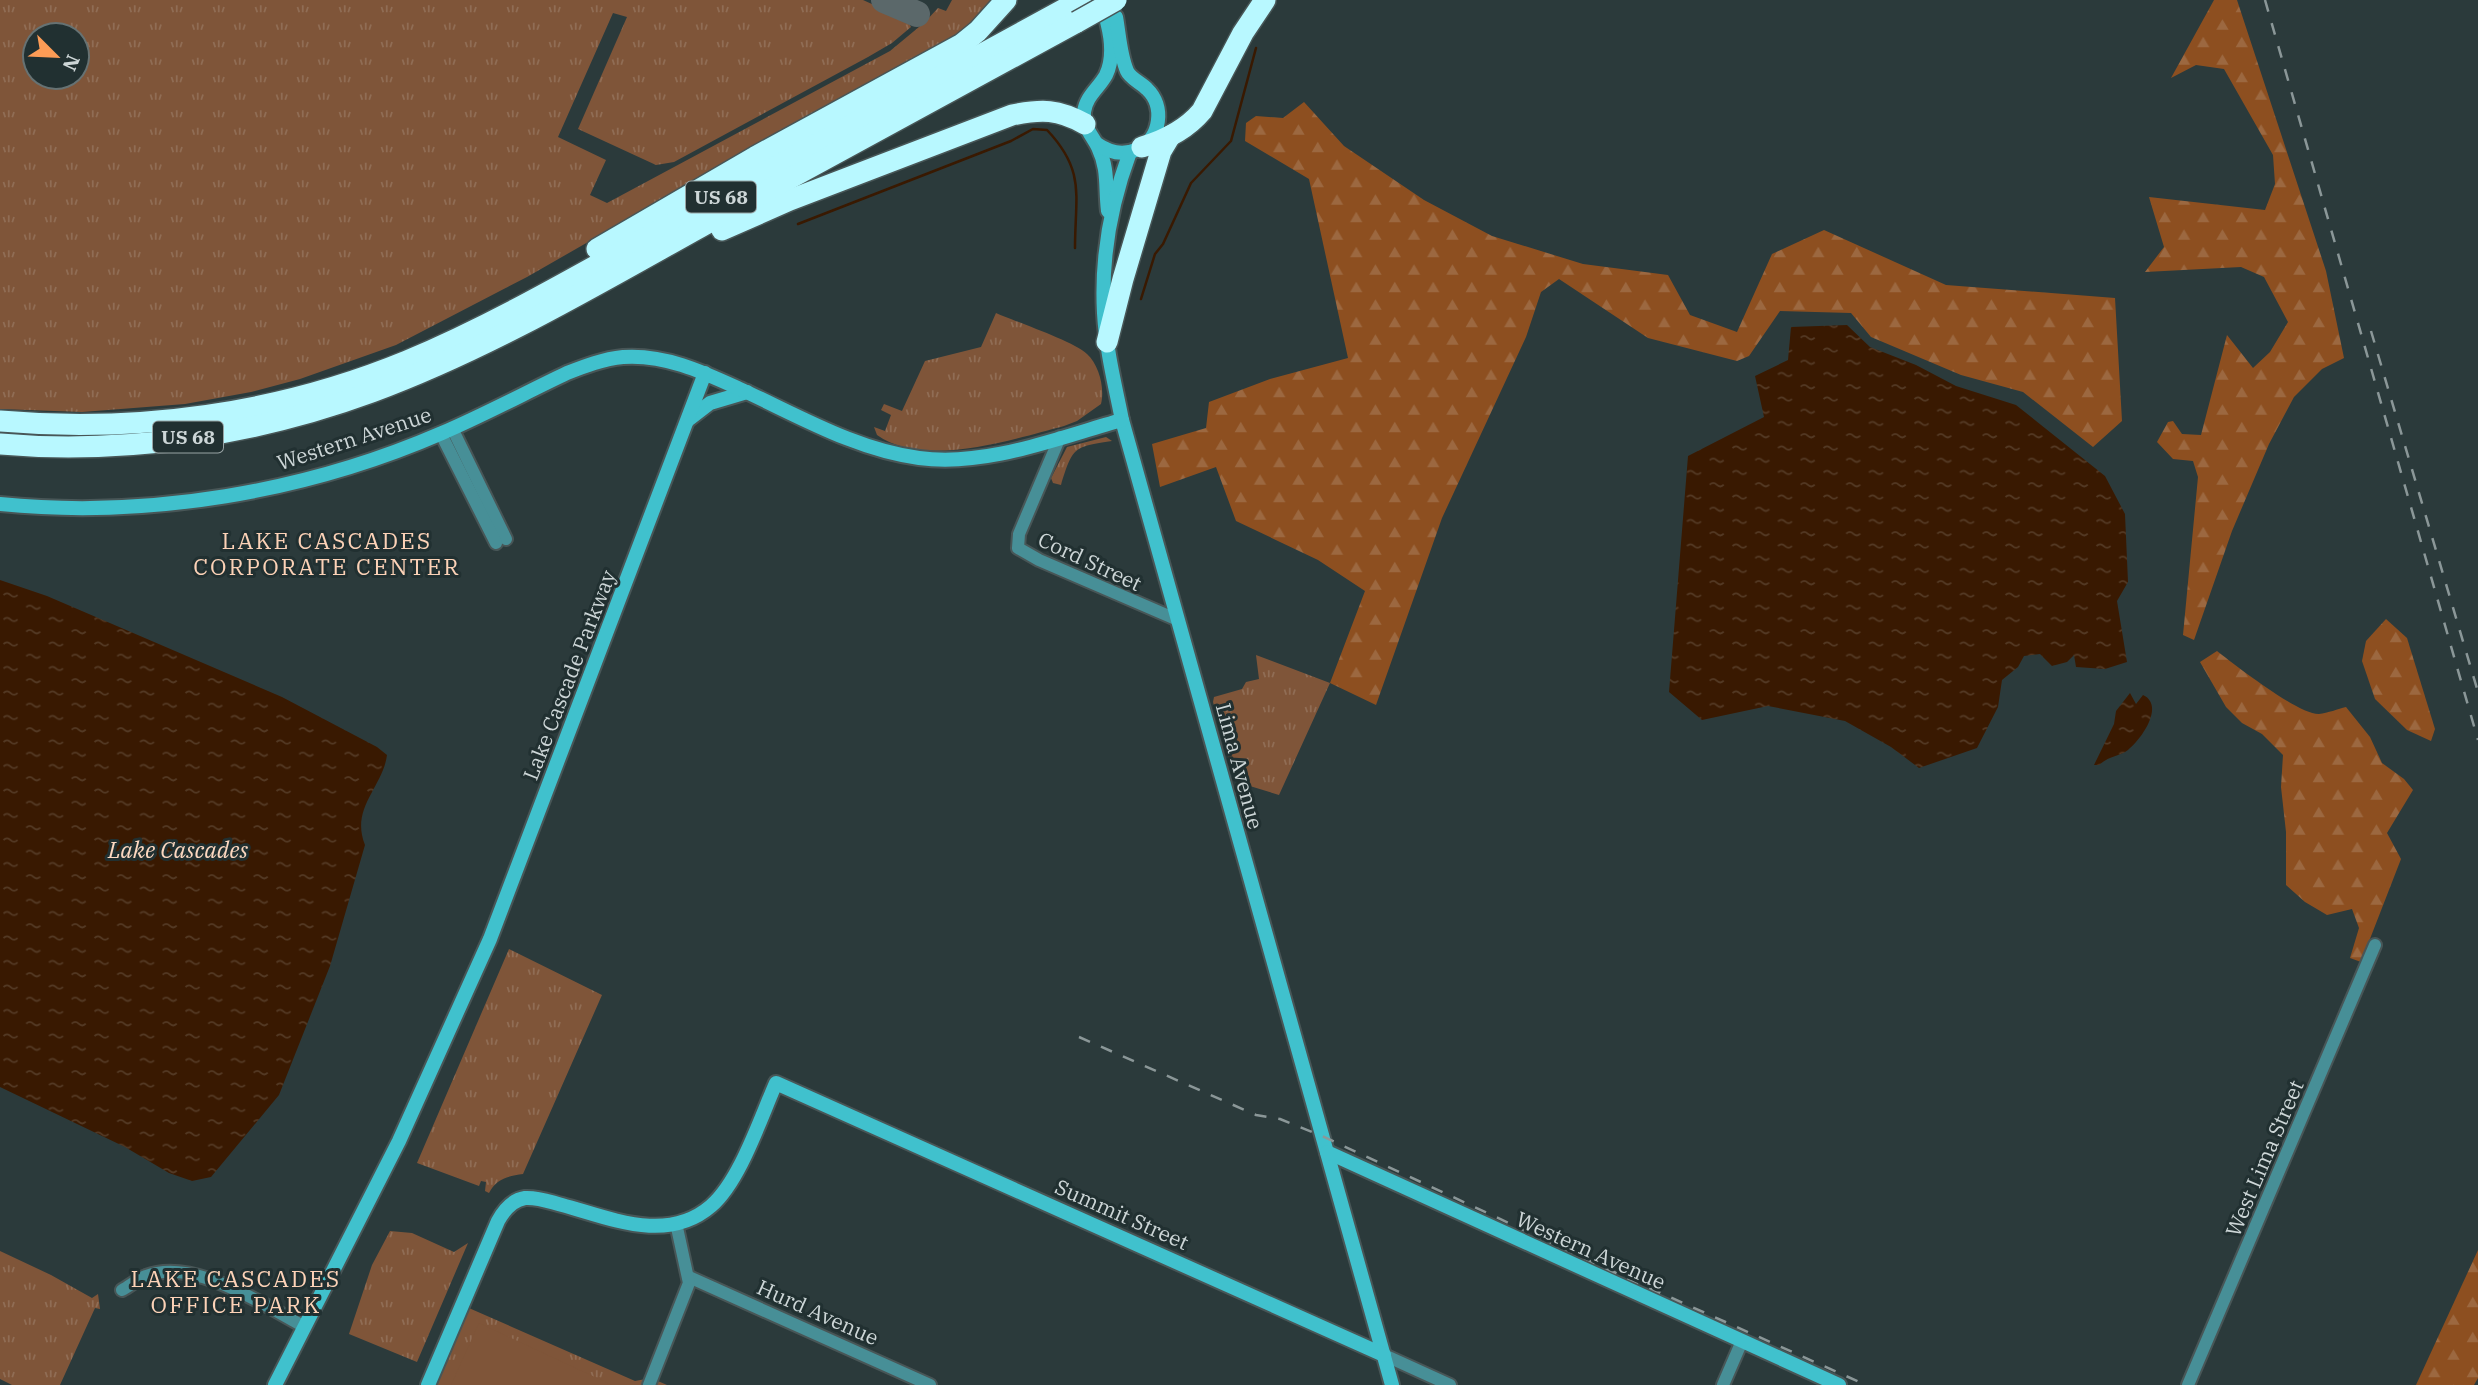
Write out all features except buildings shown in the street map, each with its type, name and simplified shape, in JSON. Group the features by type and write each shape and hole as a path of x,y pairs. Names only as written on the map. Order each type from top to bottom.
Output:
{"highway":[{"path":"364,377 564,268 755,157 933,61 978,32 1006,0"},
{"name":"US 68","path":"0,421 96,425 170,421 268,404 364,377 432,350 497,318 1077,9 1114,0"},
{"path":"1136,150 1191,124 1202,111 1243,33 1265,0"},
{"name":"US 68","path":"0,444 47,447 120,444 229,431 302,415 337,404 446,361 631,265 1077,9"},
{"path":"446,361 474,358 676,251 790,200 1012,115 1052,110 1085,124"},
{"path":"1107,342 1161,151 1170,136"}],"street":[{"path":"1101,0 1109,27 1111,52 1107,74 1087,101 1085,124 1089,135 1107,150 1118,153 1136,150"},
{"name":"Lima Avenue","path":"1114,0 1127,72 1149,90 1156,101 1159,114 1152,138 1136,150 1120,180 1110,223 1104,290 1107,342 1122,420 1392,1385"},
{"path":"1097,144 1107,169 1110,223"},
{"name":"Western Avenue","path":"0,505 116,507 218,497 345,468 447,431 567,373 610,359 648,358 670,361 705,373"},
{"path":"705,373 867,446 917,458 960,460 982,457 1122,420"},
{"name":"Lake Cascade Parkway","path":"275,1385 399,1141 490,939 705,373"},
{"path":"687,421 710,403 747,392"},
{"path":"447,431 501,541"},
{"name":"Cord Street","path":"1060,438 1019,534 1018,548 1023,553 1178,620"},
{"name":"West Lima Street","path":"2188,1385 2375,945"},
{"name":"Summit Street","path":"676,1223 696,1216 722,1195 737,1170 776,1083 1450,1385"},
{"name":"Western Avenue","path":"1327,1152 1839,1385"},
{"path":"428,1385 498,1222 506,1209 526,1198 542,1199 641,1226 676,1223 689,1278 689,1289 649,1385"},
{"path":"122,1290 145,1276 188,1273 215,1282 305,1326"},
{"name":"Hurd Avenue","path":"689,1278 930,1385"},
{"path":"1723,1385 1742,1341"}],"green space":[{"path":"0,0 863,0 907,20 911,27 892,43 868,57 674,162 656,165 578,129 627,17 613,13 558,137 606,160 590,195 607,203 890,51 938,8 946,11 952,0 997,0 968,31 747,151 527,277 396,345 300,379 251,392 185,404 82,412 0,409"},
{"path":"2214,0 2237,0 2326,271 2344,358 2322,369 2294,397 2269,444 2232,531 2194,640 2183,635 2198,477 2193,461 2173,459 2157,442 2168,422 2173,421 2182,434 2201,435 2227,335 2253,368 2270,352 2288,322 2264,277 2241,267 2145,272 2164,247 2149,197 2265,210 2275,184 2273,155 2224,69 2196,65 2171,78"},
{"path":"1304,102 1344,146 1424,200 1492,236 1583,264 1668,275 1690,315 1737,332 1772,254 1824,230 1946,285 2115,298 2122,421 2093,447 2023,392 1961,375 1871,337 1851,313 1780,311 1749,356 1737,361 1648,338 1559,279 1541,292 1526,337 1442,518 1376,705 1330,683 1365,591 1318,560 1236,521 1216,467 1160,487 1152,444 1206,428 1209,402 1270,379 1348,358 1309,179 1245,141 1246,123 1256,116 1283,118"},
{"path":"996,313 1057,338 1087,354 1100,377 1101,404 1077,421 1064,426 969,448 919,450 896,445 877,435 874,427 885,431 891,415 881,410 884,404 902,411 925,361 981,347"},
{"path":"1106,437 1112,441 1089,445 1076,451 1061,485 1053,483 1051,478 1067,447"},
{"path":"2386,619 2407,638 2435,729 2431,741 2407,730 2375,699 2362,661 2366,641"},
{"path":"2217,651 2297,707 2319,714 2346,707 2370,737 2382,763 2404,779 2413,790 2387,833 2401,859 2361,962 2350,958 2359,928 2352,909 2327,915 2305,902 2286,885 2286,832 2281,787 2283,755 2262,734 2242,723 2226,707 2200,662"},
{"path":"1256,655 1330,683 1279,795 1240,783 1229,761 1213,702 1214,697 1242,689 1246,682 1259,679"},
{"path":"509,949 602,995 523,1174 503,1179 495,1184 489,1193 485,1191 486,1182 481,1181 479,1186 417,1163"},
{"path":"390,1231 412,1233 454,1252 468,1243 417,1362 349,1334 372,1265"},
{"path":"2478,1250 2478,1378 2474,1385 2416,1385"},
{"path":"0,1251 92,1298 98,1294 100,1309 95,1308 60,1385 12,1385 0,1379"},
{"path":"462,1305 635,1381 651,1378 667,1385 438,1385 430,1381"},
{"path":"479,1323 612,1385 451,1385"}],"water":[{"path":"1847,325 1870,347 1916,365 1956,386 2016,405 2105,476 2125,514 2128,582 2117,601 2127,662 2105,669 2076,667 2074,655 2067,662 2052,666 2040,654 2024,656 2018,667 2002,680 1998,707 1977,748 1919,768 1891,747 1845,721 1768,706 1702,720 1669,692 1688,456 1764,417 1755,376 1788,360 1791,327"},
{"name":"Lake Cascades","path":"0,580 47,596 282,697 377,747 387,755 380,777 364,809 361,832 365,845 330,966 279,1095 211,1177 192,1181 169,1173 125,1147 0,1087"},
{"path":"2130,693 2136,704 2143,695 2152,706 2152,714 2145,730 2128,750 2094,765 2114,724 2116,711"}],"waterway":[{"path":"1141,299 1155,254 1163,244 1191,183 1231,141 1256,48"},
{"path":"798,224 1011,141 1033,129 1047,130 1068,158 1073,172 1076,185 1075,248"}],"taxiway":[{"path":"884,0 917,14"}],"railway":[{"path":"2265,0 2478,740"},
{"path":"2371,331 2478,692"},
{"path":"1079,1037 1256,1115 1280,1119 1322,1136 1614,1272 1866,1385"}],"district":[{"name":"LAKE CASCADES CORPORATE CENTER","path":"327,553"},
{"name":"LAKE CASCADES OFFICE PARK","path":"236,1291"}]}
